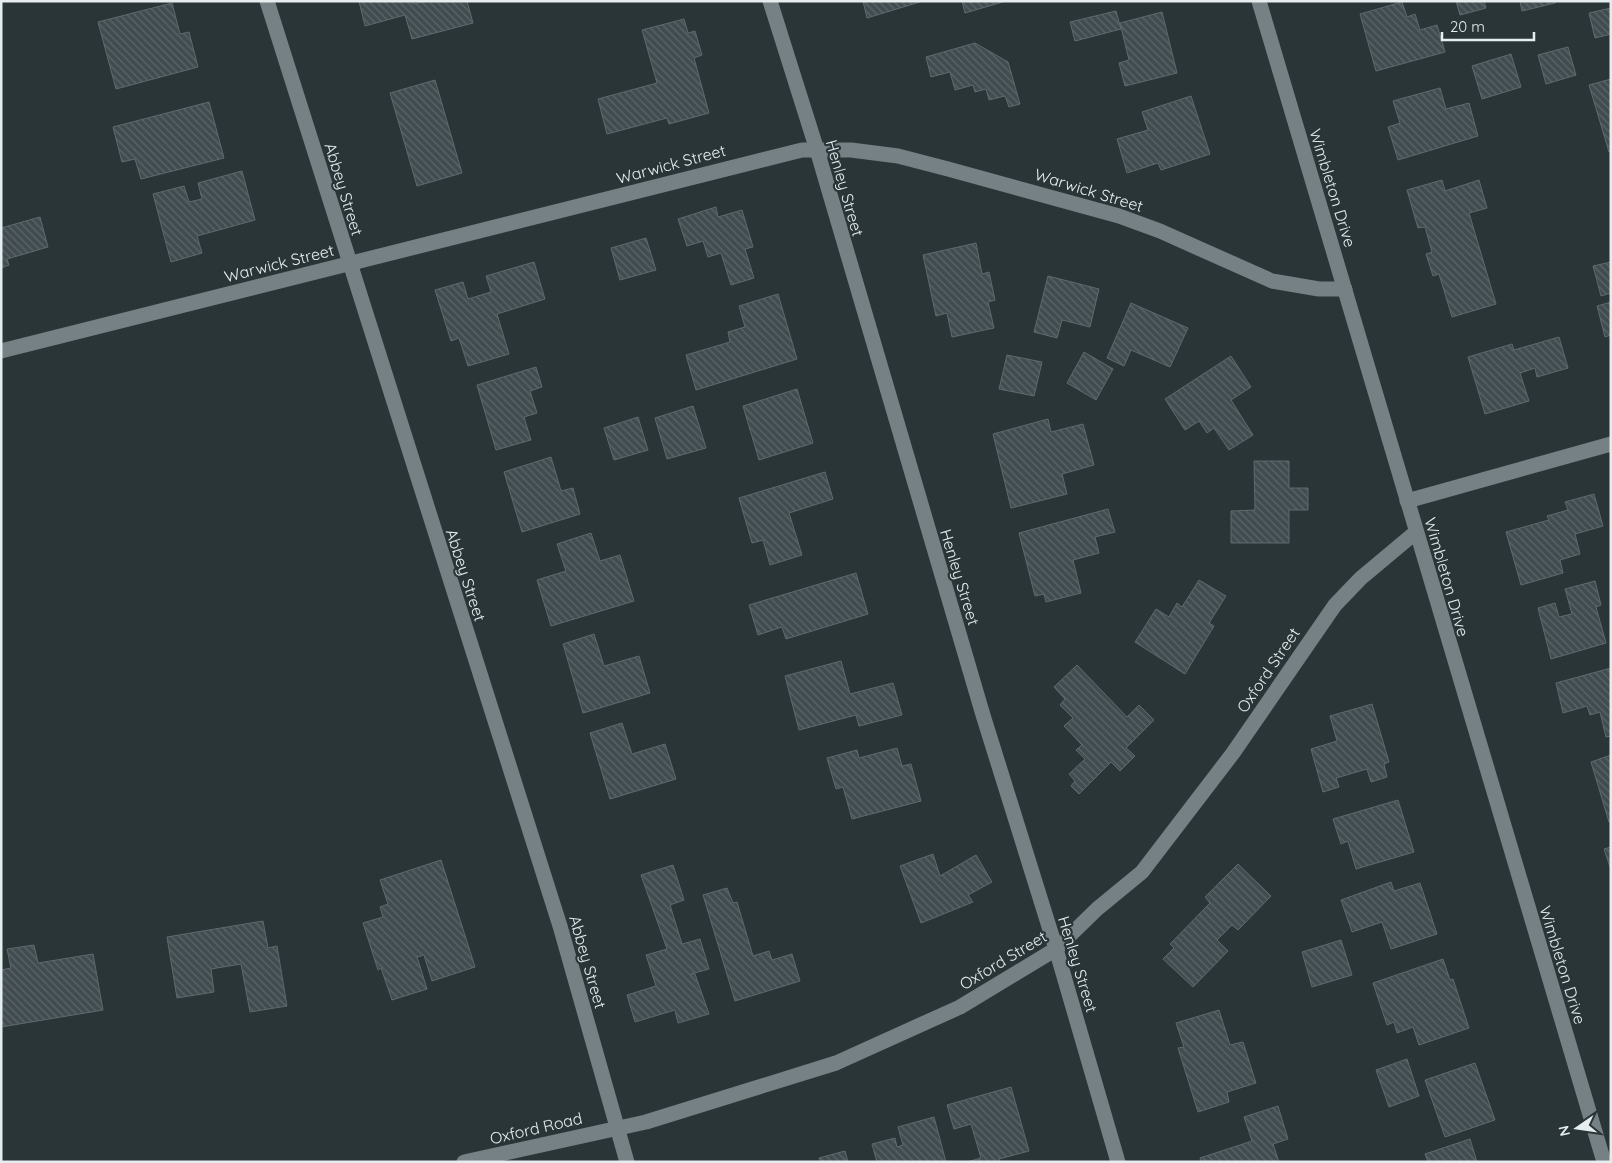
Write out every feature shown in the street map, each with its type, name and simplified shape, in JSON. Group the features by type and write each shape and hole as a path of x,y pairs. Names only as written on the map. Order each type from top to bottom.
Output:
{"street":[{"name":"Abbey Street","path":"266,1 560,926 626,1162"},
{"name":"Henley Street","path":"770,1 817,150 980,705 1056,949 1118,1162"},
{"name":"Wimbleton Drive","path":"1258,1 1604,1162"},
{"name":"Warwick Street","path":"1,351 786,152 817,150 851,150 898,156 1036,192 1160,231 1272,280 1319,289 1345,289"},
{"path":"1407,501 1611,444"},
{"name":"Oxford Street","path":"617,1128 655,1120 836,1063 960,1007 1056,949 1097,910 1142,872 1234,753 1335,605 1361,578 1416,532"},
{"name":"Oxford Road","path":"464,1162 617,1128"}],"building":[{"path":"359,1 413,1 413,4 424,1 467,1 473,23 412,39 405,15 365,26"},
{"path":"863,1 923,1 867,18"},
{"path":"962,1 1006,1 965,13"},
{"path":"1456,1 1484,1 1486,8 1460,15"},
{"path":"1520,1 1555,1 1555,3 1522,11"},
{"path":"1402,2 1407,17 1415,14 1420,30 1437,25 1445,52 1376,71 1360,14"},
{"path":"172,3 180,34 189,32 198,67 116,89 98,22"},
{"path":"1611,8 1611,34 1595,38 1589,13"},
{"path":"1116,11 1121,29 1075,41 1070,22"},
{"path":"1162,12 1177,73 1125,86 1119,63 1129,60 1120,23"},
{"path":"684,19 688,33 695,31 702,55 694,58 709,113 669,124 667,118 607,134 598,99 657,83 642,30"},
{"path":"975,43 1008,62 1020,104 1009,107 1005,96 989,100 986,89 975,92 973,85 955,90 950,72 931,77 926,57"},
{"path":"1568,47 1576,75 1546,84 1538,55"},
{"path":"1511,54 1521,87 1482,99 1472,66"},
{"path":"1611,79 1611,151 1609,152 1589,85"},
{"path":"435,80 462,173 417,186 390,93"},
{"path":"1440,88 1446,109 1469,103 1478,136 1398,160 1388,127 1400,123 1393,101"},
{"path":"1191,96 1210,154 1161,170 1158,163 1127,173 1117,139 1148,130 1142,112"},
{"path":"209,102 224,158 141,179 135,159 122,162 113,127"},
{"path":"242,171 255,220 197,236 202,253 171,262 153,194 184,186 189,202 202,199 198,183"},
{"path":"1442,180 1445,191 1479,180 1487,208 1469,213 1496,304 1452,317 1439,274 1433,276 1426,254 1432,252 1425,227 1418,228 1407,190"},
{"path":"716,207 718,217 742,210 753,247 745,249 754,278 731,285 721,253 708,257 703,241 687,246 678,219"},
{"path":"40,217 48,247 7,259 9,265 1,268 1,228"},
{"path":"646,238 656,270 620,280 611,248"},
{"path":"976,243 982,274 989,272 995,300 988,302 994,328 952,337 947,313 936,316 923,255"},
{"path":"534,262 545,299 497,314 509,354 468,366 459,338 451,341 435,290 463,282 468,299 491,292 486,276"},
{"path":"1611,262 1611,293 1601,296 1593,266"},
{"path":"1048,276 1099,289 1090,327 1062,320 1057,338 1034,332"},
{"path":"778,294 797,359 696,390 686,355 730,342 728,332 745,327 739,306"},
{"path":"1611,302 1611,335 1605,337 1597,306"},
{"path":"1131,303 1188,328 1170,367 1131,350 1124,366 1107,358"},
{"path":"1559,337 1568,368 1537,377 1535,368 1520,373 1529,401 1485,414 1468,357 1512,344 1514,350"},
{"path":"1084,352 1113,369 1096,400 1067,383"},
{"path":"1007,355 1042,362 1034,396 999,389"},
{"path":"1231,356 1251,387 1231,400 1253,435 1229,450 1214,428 1207,433 1199,421 1185,430 1165,399"},
{"path":"536,367 542,387 530,391 537,413 524,417 531,440 496,450 477,385"},
{"path":"797,389 813,443 759,460 743,406"},
{"path":"693,406 706,448 667,459 655,418"},
{"path":"638,417 648,450 614,460 604,428"},
{"path":"1048,419 1051,432 1083,424 1094,465 1062,474 1067,494 1011,508 993,434"},
{"path":"551,457 561,491 573,488 580,514 522,532 504,472"},
{"path":"1254,461 1289,461 1289,488 1308,488 1308,510 1289,510 1289,543 1231,543 1231,511 1255,510"},
{"path":"825,472 833,499 789,513 802,555 770,565 763,540 752,543 739,498"},
{"path":"1594,494 1603,526 1575,534 1580,554 1560,560 1563,573 1521,585 1506,532 1549,520 1547,516 1568,510 1565,502"},
{"path":"1108,509 1115,532 1095,537 1099,553 1073,560 1081,593 1046,602 1044,594 1035,596 1019,533"},
{"path":"591,533 600,561 620,555 634,601 551,626 537,580 566,571 557,544"},
{"path":"856,573 868,614 786,639 782,627 758,635 749,605"},
{"path":"1199,580 1226,596 1209,623 1214,626 1185,674 1135,642 1156,609 1169,617 1177,603 1182,607"},
{"path":"1595,581 1601,605 1596,607 1606,643 1551,659 1538,608 1555,603 1559,617 1572,614 1565,589"},
{"path":"594,634 604,666 639,656 650,693 583,713 563,644"},
{"path":"841,661 850,694 893,683 902,715 859,726 856,715 799,730 785,676"},
{"path":"1077,665 1127,717 1139,705 1154,720 1126,748 1135,756 1120,771 1111,762 1079,794 1071,786 1075,781 1069,774 1085,759 1076,750 1082,745 1064,726 1073,718 1060,705 1065,699 1054,687"},
{"path":"1611,668 1611,736 1606,737 1600,712 1590,715 1587,706 1563,713 1556,683"},
{"path":"1372,704 1389,762 1384,764 1387,777 1371,782 1367,769 1336,778 1339,787 1323,792 1311,749 1337,741 1330,716"},
{"path":"622,723 632,754 665,744 676,779 610,799 590,733"},
{"path":"897,748 902,766 911,764 921,801 852,819 843,787 836,789 827,758 857,750 859,758"},
{"path":"1611,755 1611,821 1609,822 1591,762"},
{"path":"1398,800 1414,852 1356,869 1348,841 1341,844 1333,819"},
{"path":"1611,847 1611,870 1604,849"},
{"path":"933,854 940,876 976,855 992,882 968,895 973,902 921,923 900,866"},
{"path":"441,860 475,967 432,981 424,955 417,957 427,989 392,1000 381,968 378,970 363,923 383,917 380,907 388,904 380,880"},
{"path":"1238,864 1271,896 1238,930 1232,925 1217,940 1228,951 1193,987 1163,959 1174,948 1170,944 1210,903 1205,897"},
{"path":"673,865 684,900 670,905 682,944 700,939 709,969 691,974 695,974 709,1014 678,1023 675,1010 635,1022 627,995 656,986 646,955 667,949 641,875"},
{"path":"1391,882 1394,891 1420,883 1437,934 1391,949 1382,922 1352,932 1341,900"},
{"path":"727,888 733,903 737,902 753,956 769,951 772,960 792,954 800,981 735,1001 703,895"},
{"path":"263,921 268,948 277,946 287,1006 250,1012 241,964 211,969 214,992 177,998 167,937"},
{"path":"1341,940 1352,975 1312,987 1302,952"},
{"path":"34,945 38,963 93,954 103,1010 1,1027 1,970 11,968 7,949"},
{"path":"1443,959 1450,980 1453,979 1469,1028 1419,1045 1413,1027 1397,1033 1394,1022 1387,1025 1373,983"},
{"path":"1219,1010 1230,1045 1243,1042 1256,1083 1227,1092 1229,1102 1198,1112 1178,1048 1184,1047 1176,1023"},
{"path":"1407,1059 1419,1096 1389,1107 1376,1070"},
{"path":"1475,1063 1495,1120 1445,1137 1425,1080"},
{"path":"1011,1087 1029,1151 999,1159 1000,1162 967,1162 981,1158 971,1124 954,1129 947,1105"},
{"path":"1278,1106 1288,1139 1273,1144 1279,1162 1201,1162 1200,1158 1252,1141 1244,1117"},
{"path":"934,1117 946,1162 877,1162 872,1144 895,1138 897,1147 903,1145 898,1127"},
{"path":"1470,1139 1477,1162 1428,1162 1425,1154"},
{"path":"845,1151 848,1162 820,1162 819,1158"}]}
